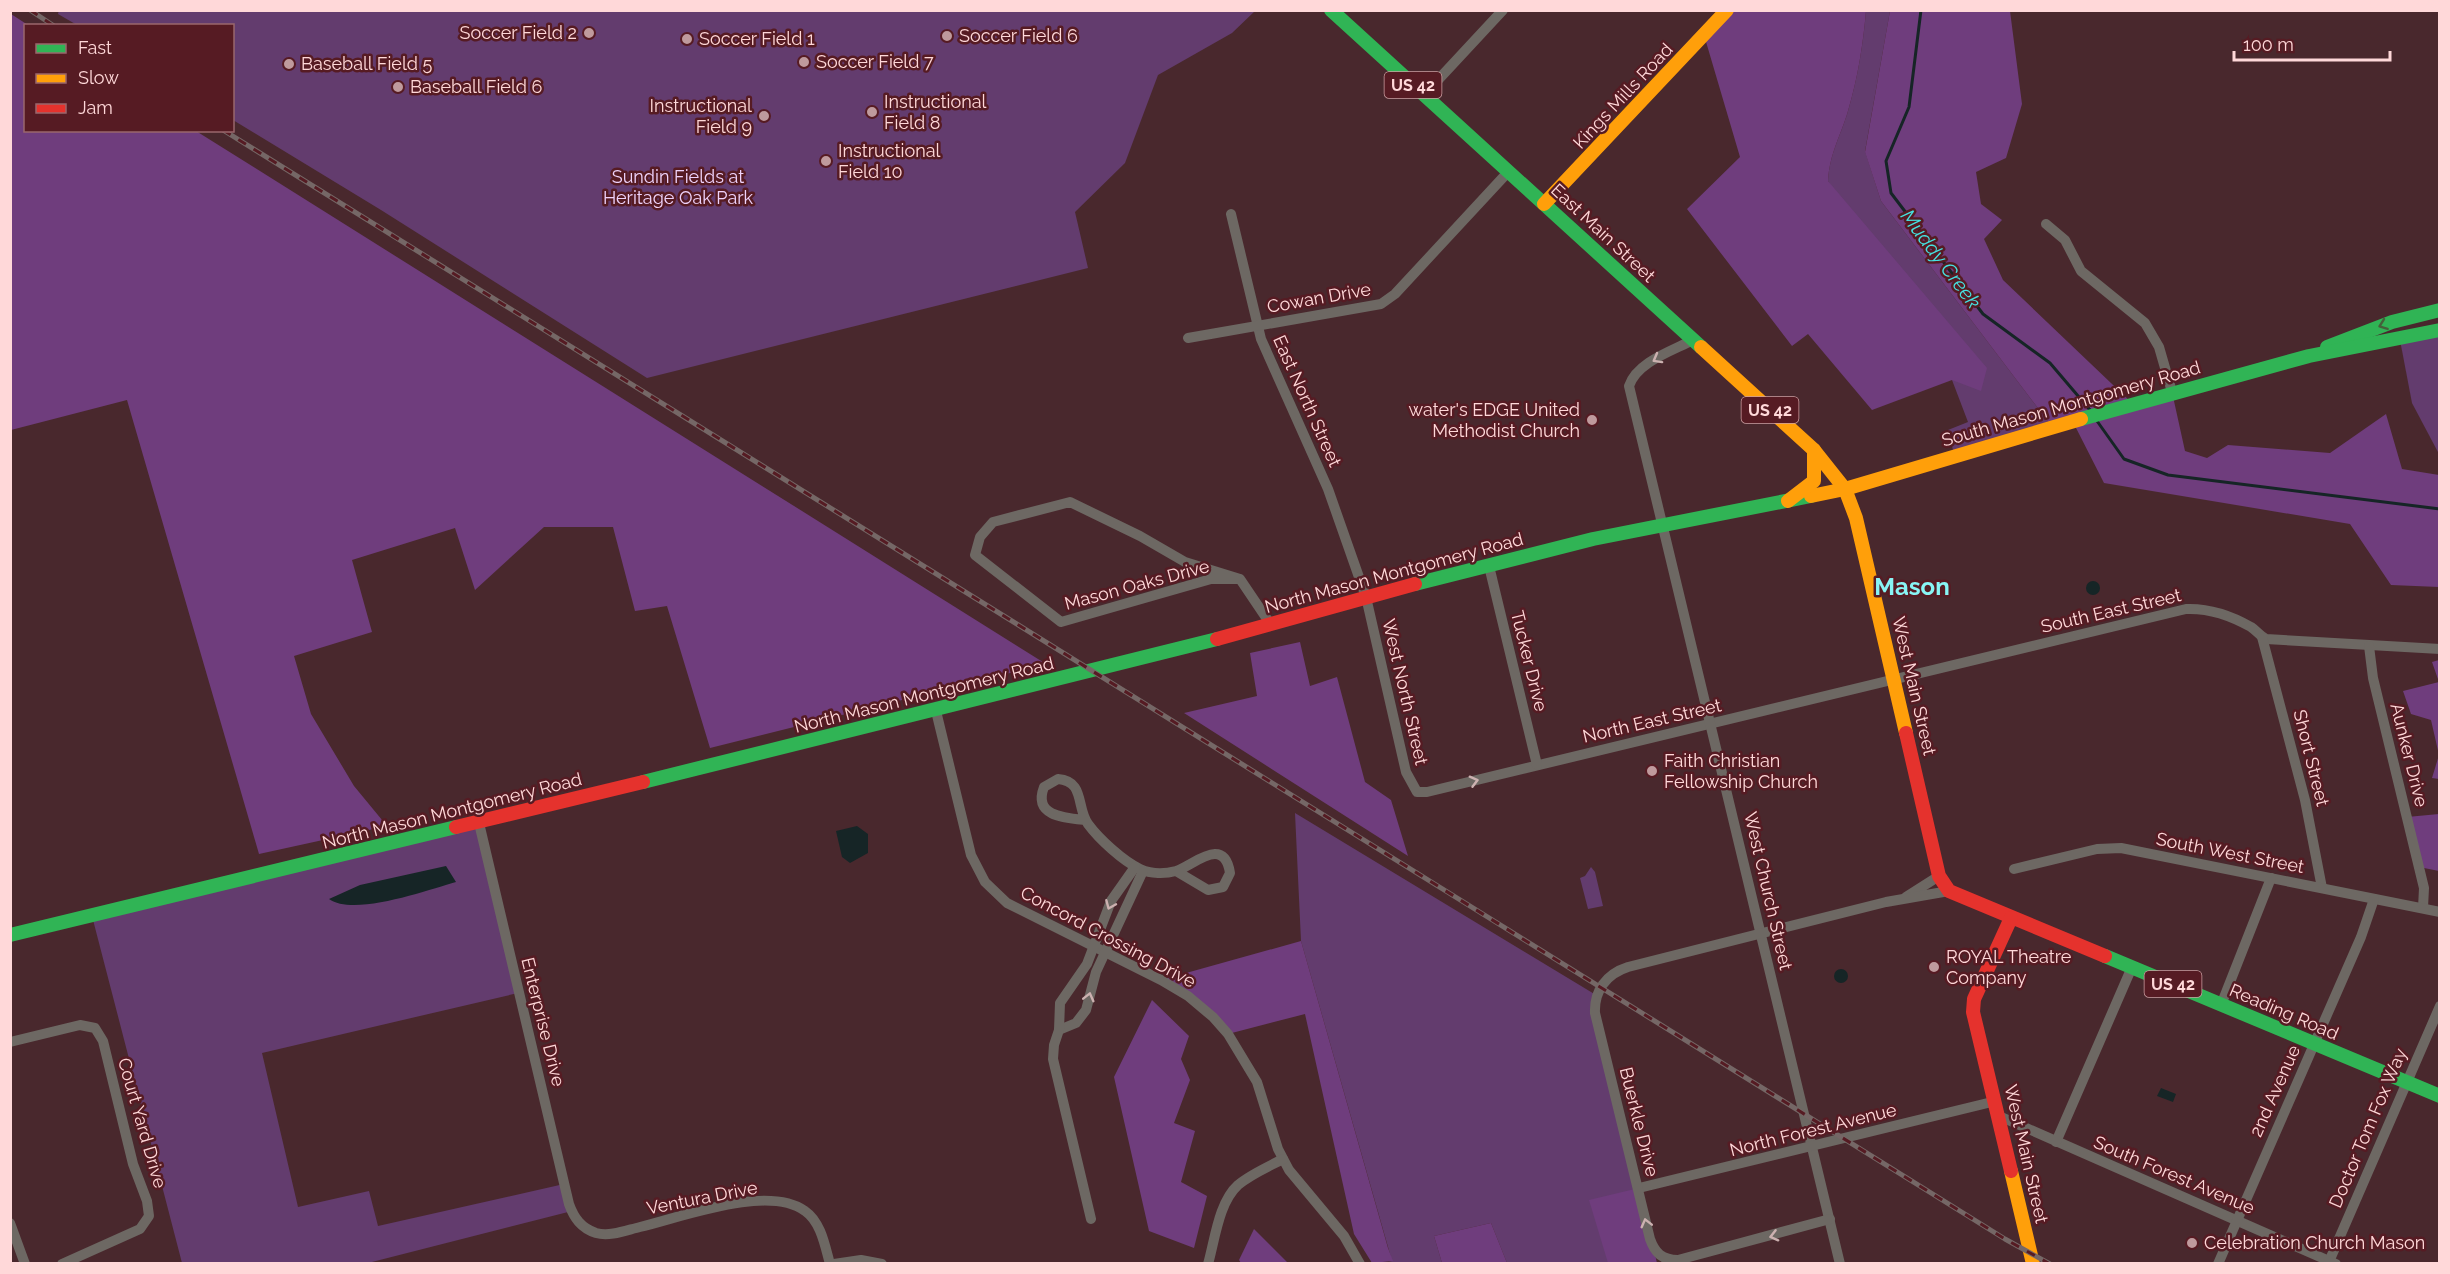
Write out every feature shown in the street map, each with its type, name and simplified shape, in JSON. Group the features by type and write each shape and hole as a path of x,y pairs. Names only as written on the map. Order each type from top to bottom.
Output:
{"main road":[{"name":"East Main Street","path":"1331,10 1814,450 1845,489"},
{"name":"Kings Mills Road","path":"1545,204 1727,10"},
{"name":"South Mason Montgomery Road","path":"2309,356 2392,322 2439,310"},
{"name":"South Mason Montgomery Road","path":"1845,489 2172,392 2309,356 2439,330"},
{"path":"1788,501 1814,481 1816,465 1814,450"},
{"name":"North Mason Montgomery Road","path":"10,935 936,711 1271,626 1366,597 1593,539 1845,489"},
{"name":"West Main Street","path":"1845,489 1856,518 1939,876 1949,891"},
{"name":"Reading Road","path":"1949,891 2439,1096"},
{"name":"West Main Street","path":"2011,918 1974,999 1973,1012 2033,1263"}],"street":[{"path":"1424,95 1503,10"},
{"name":"Cowan Drive","path":"1188,338 1382,304 1395,294 1509,171"},
{"name":"East North Street","path":"1232,214 1256,326 1328,489 1366,597"},
{"path":"2046,224 2065,240 2081,272 2145,323 2159,347 2172,392"},
{"name":"West Church Street","path":"1693,340 1641,368 1632,378 1629,386 1840,1263"},
{"name":"Mason Oaks Drive","path":"1070,502 1140,536 1185,562 1240,579 1211,579 1061,622 975,555 980,537 993,522 1070,502"},
{"name":"Tucker Drive","path":"1489,566 1537,765"},
{"path":"1240,579 1271,626"},
{"name":"West North Street","path":"1366,597 1407,772 1417,792"},
{"name":"South East Street","path":"1894,680 2186,609 2202,608 2225,614 2253,629 2262,637 2439,649"},
{"name":"Short Street","path":"2262,637 2304,800 2322,888"},
{"name":"Aunker Drive","path":"2369,646 2373,678 2424,888 2423,908"},
{"name":"North East Street","path":"1417,792 1437,790 1894,680"},
{"name":"Concord Crossing Drive","path":"936,711 971,855 985,882 1007,903 1188,996 1228,1034 1257,1082 1283,1159 1308,1194 1344,1236 1360,1263"},
{"path":"1085,820 1080,796 1072,783 1058,779 1044,787 1042,802 1045,809 1059,817 1085,820 1139,869 1176,871 1208,890 1223,887 1230,873 1225,859 1218,855 1203,856 1176,871"},
{"name":"Enterprise Drive","path":"478,823 569,1204 582,1226"},
{"name":"South West Street","path":"2014,869 2074,854 2115,848 2439,912"},
{"path":"1091,1219 1053,1059 1054,1045 1059,1030 1060,1003 1087,964 1111,901 1139,869"},
{"path":"1059,1030 1076,1023 1086,1010 1093,979 1139,869"},
{"path":"1900,900 1939,876"},
{"path":"2220,1005 2271,878"},
{"path":"1761,934 1900,900 1949,891"},
{"name":"2nd Avenue","path":"2218,1263 2361,937 2374,898"},
{"name":"Buerkle Drive","path":"1761,934 1620,969 1607,979 1596,994 1595,1013 1650,1239 1660,1256 1678,1260 1830,1219"},
{"path":"2056,1143 2133,967"},
{"name":"Doctor Tom Fox Way","path":"2331,1262 2377,1148 2439,1006"},
{"name":"Court Yard Drive","path":"10,1042 80,1025 95,1028 103,1041 133,1164 147,1201 149,1216 141,1229 62,1263"},
{"name":"North Forest Avenue","path":"1639,1188 1996,1101"},
{"name":"South Forest Avenue","path":"1999,1116 2331,1262"},
{"path":"1208,1263 1225,1204 1233,1190 1252,1176 1283,1159"},
{"name":"Ventura Drive","path":"582,1226 606,1234 752,1201 780,1202 805,1211 818,1226 832,1263"},
{"path":"10,1223 25,1263"},
{"path":"832,1263 861,1260 882,1263"}],"green space":[{"name":"Sundin Fields at Heritage Oak Park","path":"59,10 1255,10 1232,33 1158,75 1125,163 1075,212 1088,268 647,378 381,210 234,121 234,24 75,24 58,14"},
{"path":"1866,11 1890,11 1865,151 1881,201 2053,428 1955,458 1948,430 1968,422 1952,380 1828,181 1833,153 1855,86"},
{"path":"2439,330 2439,454 2412,403 2400,340"},
{"path":"1295,813 1596,995 1595,1013 1639,1188 1608,1263 1507,1263 1491,1223 1434,1236 1442,1263 1385,1263 1392,1261 1301,941"},
{"path":"479,823 518,993 262,1053 298,1207 369,1191 378,1226 564,1184 572,1211 368,1263 182,1263 92,916"},
{"path":"1591,867 1595,872 1603,906 1588,909 1580,878 1585,876"}],"shaded area":[{"path":"1726,11 1866,11 1855,86 1833,153 1828,181 1987,368 1981,391 1952,380 1872,410 1808,334 1792,346 1687,209 1740,157 1704,35"},
{"path":"1890,11 2010,11 2022,104 2006,158 1976,172 1981,204 2002,220 1984,239 2003,280 2133,404 2172,392 2185,451 2207,458 2228,445 2330,453 2386,414 2402,469 2439,475 2439,587 2391,585 2350,524 2104,483 2073,422 2053,428 1881,201 1865,152"},
{"path":"11,14 26,24 24,24 24,132 198,132 1046,664 710,748 667,606 635,611 613,527 544,527 475,590 455,528 352,560 372,632 294,656 311,714 354,786 387,826 259,854 127,400 11,430"},
{"path":"2093,581 2098,583 2100,588 2098,593 2093,595 2088,593 2086,588 2088,583"},
{"path":"1300,642 1310,686 1337,677 1365,782 1391,800 1408,856 1184,713 1257,696 1250,653"},
{"path":"2440,660 2439,779 2432,778 2439,755 2431,720 2411,714 2403,691 2439,682 2432,662"},
{"path":"2439,814 2439,871 2419,867 2407,817"},
{"path":"857,826 868,834 868,853 850,863 842,857 836,831"},
{"path":"446,866 456,882 410,896 373,904 355,905 340,904 329,899 360,885"},
{"path":"1301,941 1393,1261 1372,1263 1354,1234 1305,1014 1228,1034 1161,980"},
{"path":"1841,969 1846,971 1848,976 1846,981 1841,983 1836,981 1834,976 1836,971"},
{"path":"1152,1000 1189,1036 1181,1059 1190,1080 1174,1123 1195,1131 1181,1182 1207,1196 1194,1248 1149,1231 1114,1077"},
{"path":"2161,1088 2176,1094 2173,1102 2157,1096"},
{"path":"1639,1188 1657,1263 1608,1263 1589,1200"},
{"path":"1491,1223 1507,1263 1442,1263 1434,1236"},
{"path":"1254,1229 1288,1263 1241,1263 1239,1260"}],"waterway":[{"name":"Muddy Creek","path":"1921,10 1909,107 1886,161 1891,193 1983,314 2050,363 2090,410"},
{"name":"Muddy Creek","path":"2097,421 2124,459 2168,475 2440,509"}],"railway":[{"path":"30,10 51,24"},
{"path":"226,132 2005,1239 2050,1264"}],"traffic: fast":[{"path":"1331,10 1701,347"},
{"path":"2327,347 2392,322 2440,310"},
{"path":"2081,419 2309,356 2440,330"},
{"path":"1415,584 1593,539 1811,496"},
{"path":"643,782 1217,639"},
{"path":"10,935 456,827"},
{"path":"2105,956 2440,1096"}],"traffic: slow":[{"path":"1544,204 1727,10"},
{"path":"1701,347 1814,450 1845,489 1856,518 1906,733"},
{"path":"1811,496 1845,489 2081,419"},
{"path":"1788,501 1814,481 1814,450"},
{"path":"2011,1171 2033,1264"}],"traffic: jam":[{"path":"1217,639 1415,584"},
{"path":"1906,733 1939,876 1949,891 2105,956"},
{"path":"456,827 643,782"},
{"path":"2011,918 1974,999 1973,1012 2011,1171"}],"place":[{"name":"Soccer Field 2","path":"589,33"},
{"name":"Soccer Field 6","path":"947,36"},
{"name":"Soccer Field 1","path":"687,39"},
{"name":"Soccer Field 7","path":"804,62"},
{"name":"Baseball Field 5","path":"289,64"},
{"name":"Baseball Field 6","path":"398,87"},
{"name":"Instructional Field 8","path":"872,112"},
{"name":"Instructional Field 9","path":"764,116"},
{"name":"Instructional Field 10","path":"826,161"},
{"name":"water's EDGE United Methodist Church","path":"1592,420"},
{"name":"Faith Christian Fellowship Church","path":"1652,771"},
{"name":"ROYAL Theatre Company","path":"1934,967"},
{"name":"Celebration Church Mason","path":"2192,1243"}],"district":[{"name":"Mason","path":"1912,587"}]}
